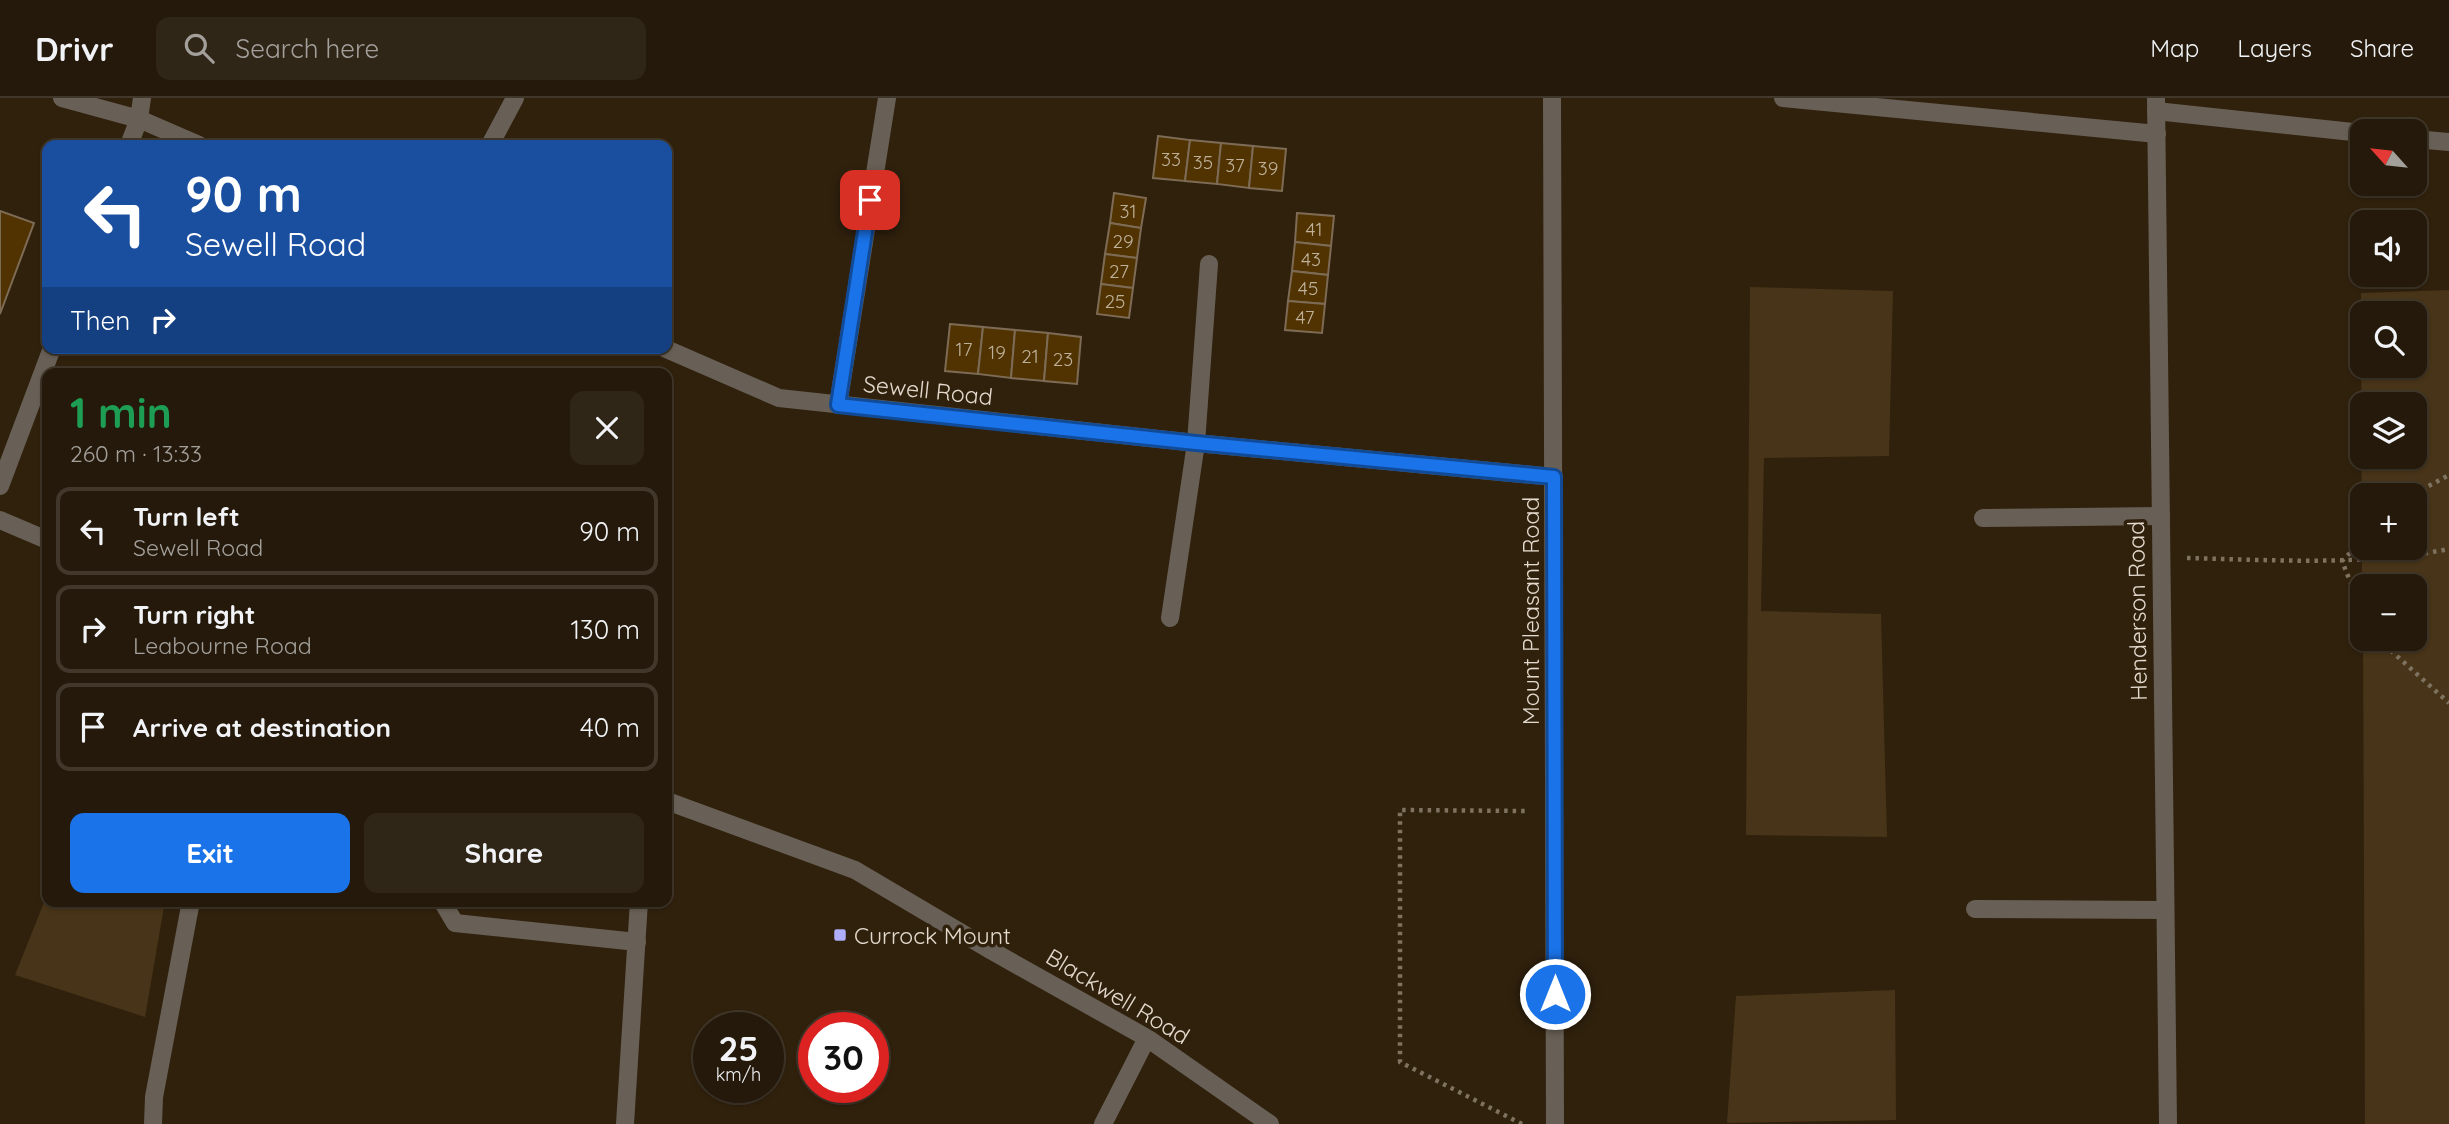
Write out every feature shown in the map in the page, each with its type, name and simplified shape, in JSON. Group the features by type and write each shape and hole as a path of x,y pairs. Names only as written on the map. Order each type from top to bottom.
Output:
{"street":[{"path":"62,98 139,119 187,140"},
{"path":"131,140 139,119 142,98"},
{"path":"493,140 515,98"},
{"path":"838,405 887,98"},
{"name":"Mount Pleasant Road","path":"1552,98 1555,1124"},
{"path":"1783,98 2157,134"},
{"path":"2156,104 2350,131"},
{"name":"Henderson Road","path":"2156,104 2168,1124"},
{"path":"2427,140 2449,142"},
{"path":"1170,618 1196,443 1209,264"},
{"name":"Sewell Road","path":"672,351 779,398 1196,443 1554,477"},
{"path":"0,486 42,375"},
{"path":"1983,518 2161,516"},
{"path":"0,520 42,538"},
{"name":"Blackwell Road","path":"672,803 855,870 1147,1038 1270,1124"},
{"path":"153,1124 154,1097 190,907"},
{"path":"446,907 455,923 637,942"},
{"path":"625,1124 639,907"},
{"path":"1975,909 2165,910"},
{"path":"1103,1124 1147,1038"}],"path":[{"path":"2427,487 2449,475"},
{"path":"2161,557 2342,561 2414,556 2449,549"},
{"path":"2342,561 2350,553"},
{"path":"2342,561 2350,581"},
{"path":"2391,651 2449,703"},
{"path":"1522,1124 1400,1062 1400,810 1555,811"}],"shaded area":[{"path":"1750,287 1893,291 1889,456 1764,458 1761,611 1881,614 1887,837 1746,835"},
{"path":"2449,290 2449,1124 2365,1124 2363,651 2427,651 2427,574 2362,574 2362,560 2427,560 2427,483 2362,483 2362,469 2427,469 2427,392 2361,392 2361,378 2427,378 2427,301 2361,301 2361,293"},
{"path":"42,907 164,907 145,1017 15,975"},
{"path":"1895,990 1896,1120 1727,1123 1736,996"}],"building":[{"path":"1158,136 1190,140 1185,181 1153,178"},
{"path":"1190,140 1221,143 1217,184 1185,181"},
{"path":"1221,143 1253,146 1249,188 1217,184"},
{"path":"1253,146 1286,149 1282,191 1249,188"},
{"path":"1114,193 1146,198 1141,228 1110,223"},
{"path":"0,211 34,223 0,314"},
{"path":"1297,213 1334,216 1331,246 1295,242"},
{"path":"1110,223 1141,228 1137,258 1105,254"},
{"path":"1295,242 1331,246 1328,275 1292,271"},
{"path":"1105,254 1137,258 1133,288 1101,284"},
{"path":"1292,271 1328,275 1325,304 1288,301"},
{"path":"1101,284 1133,288 1129,318 1097,314"},
{"path":"1288,301 1325,304 1322,333 1285,330"},
{"path":"950,324 983,327 978,374 945,371"},
{"path":"983,327 1015,330 1011,378 978,374"},
{"path":"1015,330 1048,333 1044,381 1011,378"},
{"path":"1048,333 1081,337 1077,384 1044,381"}],"place":[{"name":"Currock Mount","path":"840,935"}],"route":[{"path":"870,200 838,405 1554,477 1555,994"}]}
